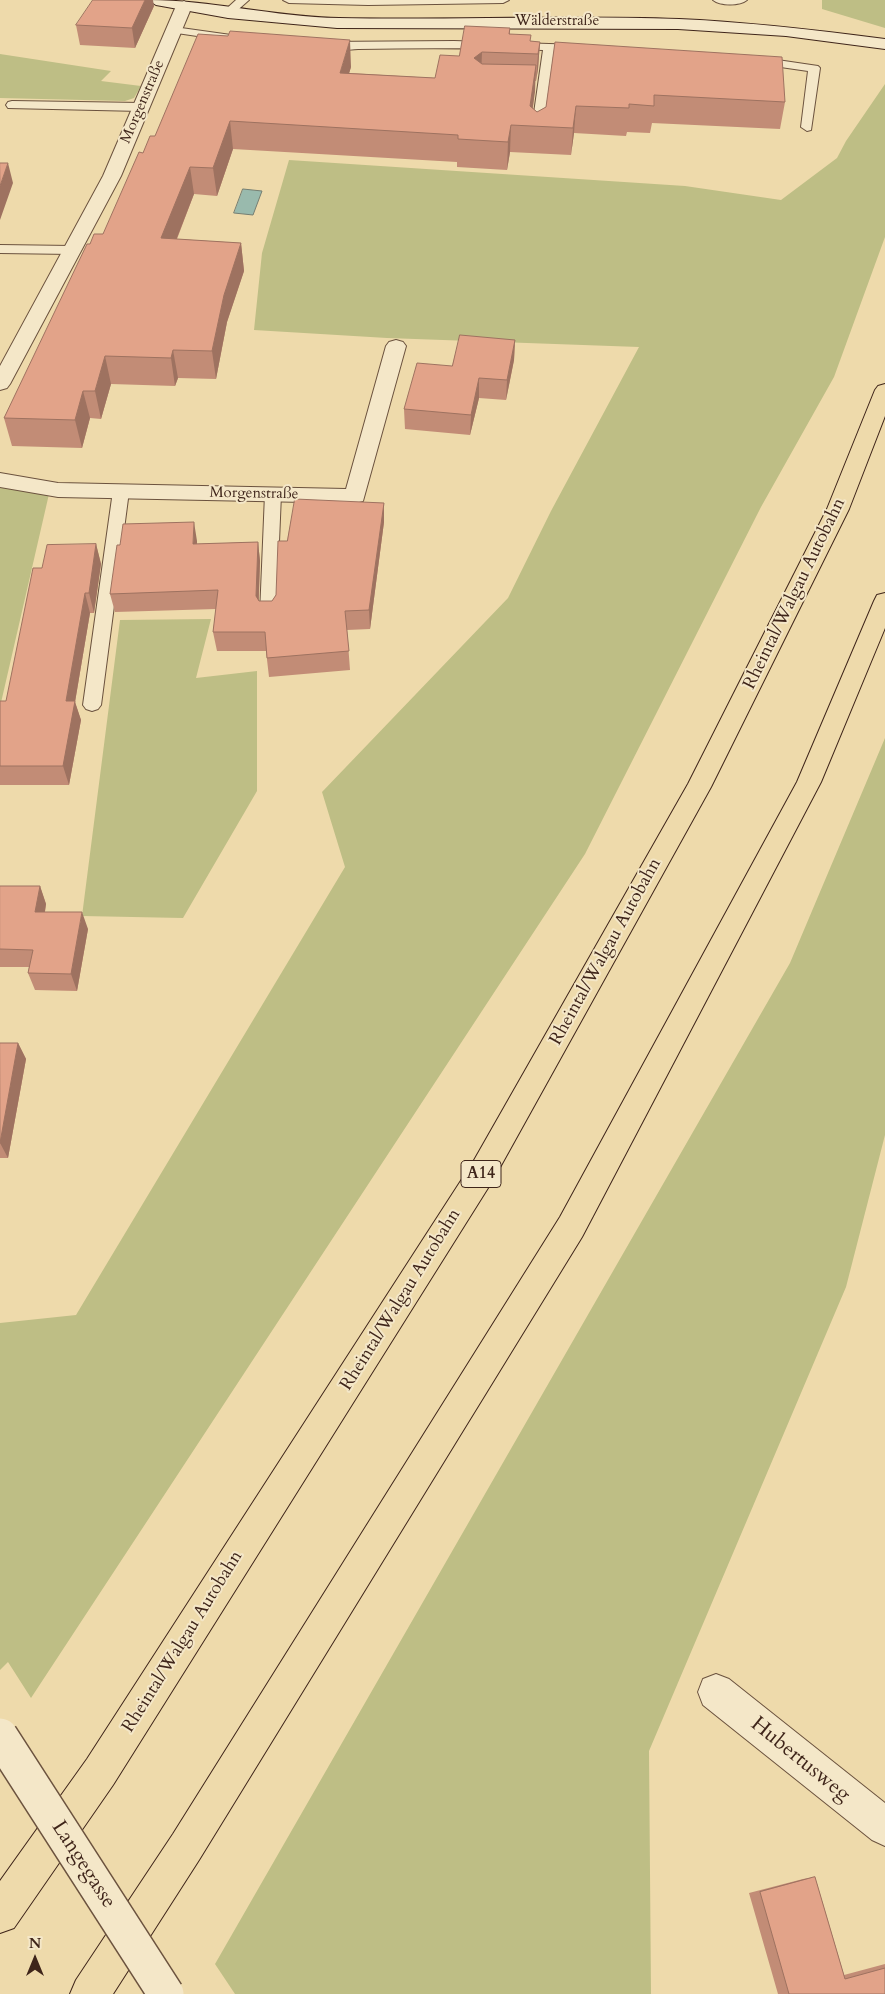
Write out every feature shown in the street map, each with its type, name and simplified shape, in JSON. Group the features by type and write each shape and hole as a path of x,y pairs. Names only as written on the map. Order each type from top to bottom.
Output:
{"highway":[{"name":"Rheintal/Walgau Autobahn","path":"0,1914 106,1764 483,1171 699,787 838,509 885,390"},
{"path":"90,1994 191,1838 571,1227 809,782 885,601"}],"street":[{"name":"Wälderstraße","path":"156,0 228,13 336,23 607,22 678,24 786,31 885,44"},
{"name":"Morgenstraße","path":"0,384 112,176 184,6"},
{"name":"Morgenstraße","path":"0,480 58,490 354,496 396,346"},
{"name":"Hubertusweg","path":"716,1692 885,1827"},
{"name":"Langegasse","path":"0,1736 166,1994"}],"lane":[{"path":"228,13 243,0"},
{"name":"Wälderstraße","path":"289,0 368,2 503,0"},
{"path":"719,0 741,0"},
{"path":"174,30 246,40"},
{"name":"Wälderstraße","path":"314,44 353,46 454,44 588,48"},
{"name":"Wälderstraße","path":"537,134 539,87 549,47"},
{"path":"743,59 814,68 807,127"},
{"path":"12,105 142,107"},
{"path":"0,249 72,250"},
{"path":"92,705 121,491"},
{"path":"268,614 273,494"}],"green space":[{"path":"822,0 885,0 885,28 822,9"},
{"path":"0,54 111,71 101,81 141,86 134,98 125,101 0,98"},
{"path":"885,84 885,237 834,377 761,507 585,854 31,1698 8,1662 0,1670 0,1323 76,1315 345,867 322,792 508,598 551,511 639,347 387,338 254,330 262,253 289,160 685,186 781,200 837,158 846,141"},
{"path":"0,486 49,494 0,707"},
{"path":"211,619 196,678 257,671 257,791 183,918 82,916 120,620"},
{"path":"885,738 885,1135 846,1287 649,1751 651,1994 235,1994 215,1964 790,963"}],"shaded area":[{"path":"243,189 262,191 253,215 234,213"}],"building":[{"path":"93,0 145,0 132,28 76,25"},
{"path":"465,26 510,28 509,34 531,35 530,41 540,42 538,54 482,52 474,58 482,64 536,65 530,106 537,112 546,107 555,42 782,57 785,102 654,95 654,106 629,104 629,108 576,106 573,128 511,125 508,142 458,139 458,135 230,121 213,168 190,167 161,238 241,243 224,295 212,351 173,350 171,358 105,356 95,391 83,391 75,420 4,418 87,244 90,244 94,234 103,234 139,152 143,153 150,136 155,136 198,34 228,36 230,31 350,40 340,73 435,78 440,55 459,56"},
{"path":"0,163 8,163 0,186"},
{"path":"460,335 515,340 507,380 479,378 471,415 404,409 417,363 452,366"},
{"path":"295,499 384,503 369,610 345,611 349,651 267,658 265,632 213,632 218,590 110,594 117,545 120,545 123,524 194,522 193,544 258,542 256,596 259,601 272,601 276,595 278,541 287,541"},
{"path":"96,544 89,593 85,593 66,701 75,701 63,766 0,766 0,701 6,701 33,568 42,568 47,545"},
{"path":"0,886 40,886 35,912 82,912 71,974 28,973 33,950 0,949"},
{"path":"0,1043 18,1043 0,1143"},
{"path":"815,1877 845,1979 885,1968 885,1994 789,1994 760,1892"}]}
